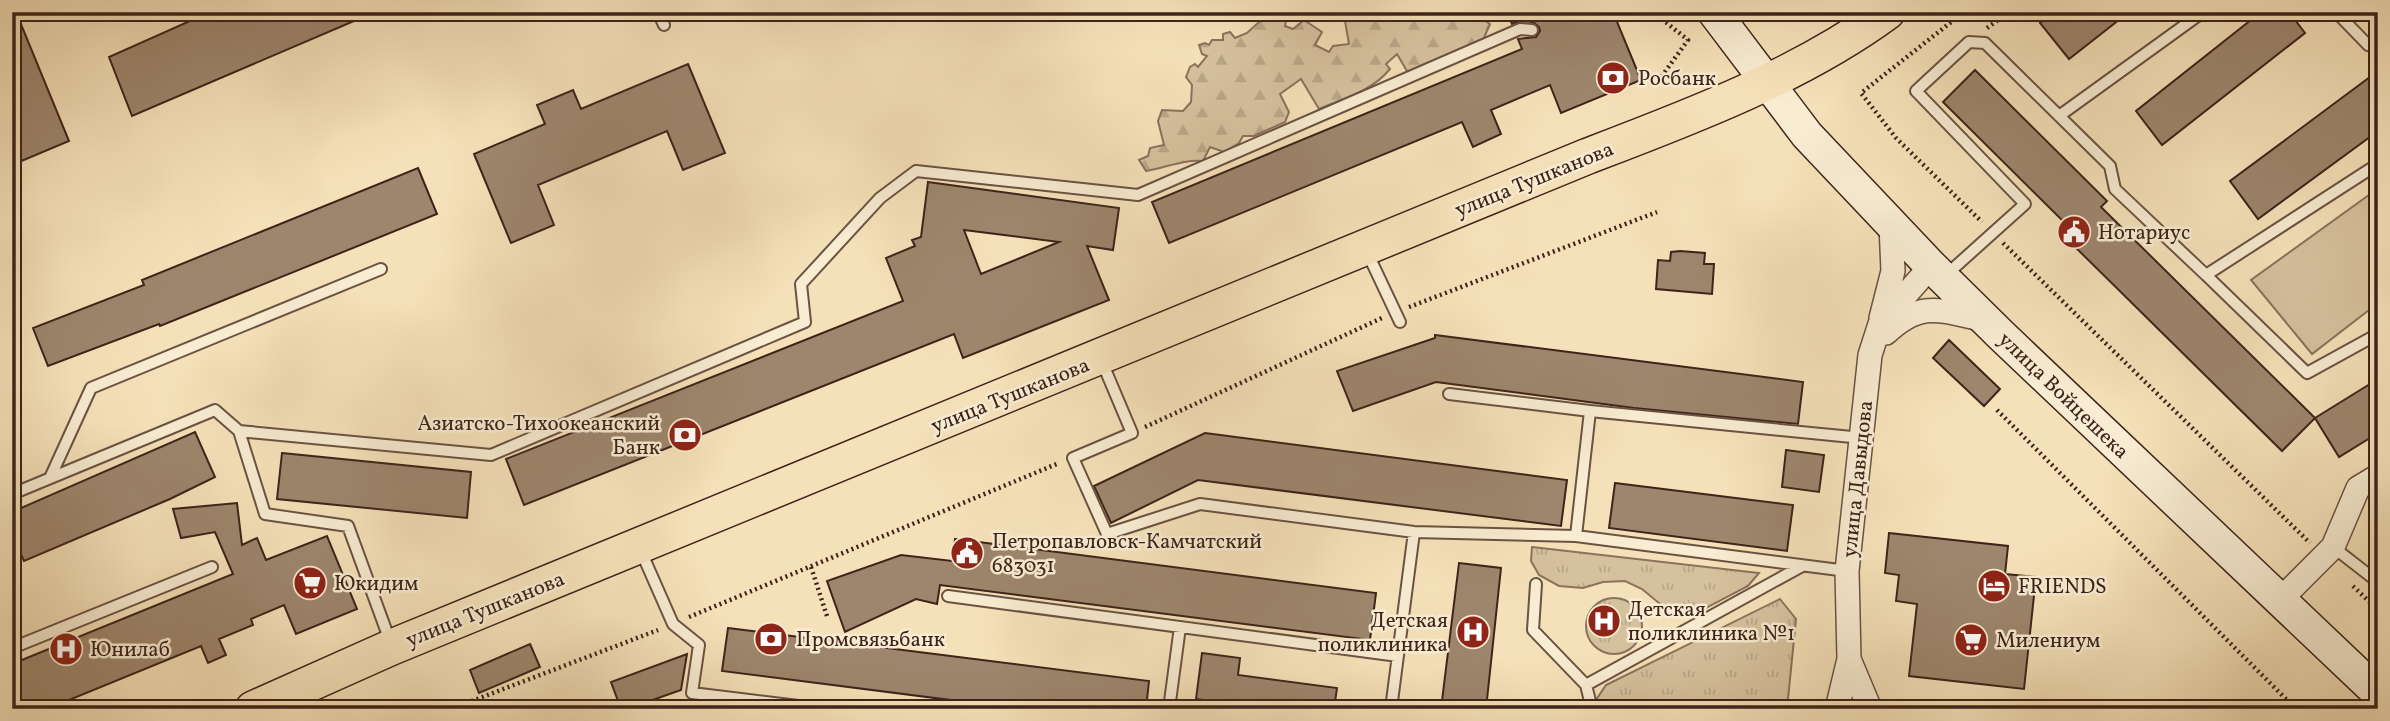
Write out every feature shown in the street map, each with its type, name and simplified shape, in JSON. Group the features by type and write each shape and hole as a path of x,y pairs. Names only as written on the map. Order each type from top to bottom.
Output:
{"main road":[{"name":"улица Войцешека","path":"1714,12 1822,152 1891,225 1985,320 2378,693"},
{"name":"улица Тушканова","path":"253,709 392,647 1588,156 1676,123 1841,43 1887,12"}],"street":[{"path":"1880,324 1893,271 1891,225"},
{"name":"улица Давыдова","path":"1870,709 1849,659 1847,571 1870,355 1880,324 1937,272"},
{"path":"1870,355 1877,341 1902,318 1918,311 1936,310 1985,320"},
{"path":"2280,600 2328,552 2358,488 2378,476"},
{"path":"1837,709 1849,659"}],"lane":[{"path":"658,12 664,26"},
{"path":"2059,116 2203,12"},
{"path":"2336,12 2368,45 2378,38"},
{"path":"239,431 491,455 805,322 801,284 880,198 916,171 1138,195 1520,29 1532,30"},
{"path":"1937,272 1993,233 2025,204 1916,91 1969,42 1985,43 2110,166 2115,189 2307,373 2378,334"},
{"path":"2206,275 2378,164"},
{"path":"1366,249 1397,317"},
{"path":"50,478 91,388 381,269"},
{"path":"1100,358 1132,433 1073,458 1107,534 1200,504 1413,531 1576,536 1847,571"},
{"path":"1449,394 1862,438"},
{"path":"12,494 215,410 239,431 265,514 348,526 392,647"},
{"path":"1576,536 1590,411"},
{"path":"1391,709 1413,531"},
{"path":"638,547 673,624 699,645 692,693 823,709"},
{"path":"2328,552 2378,582"},
{"path":"12,648 212,566"},
{"path":"1586,685 1802,566"},
{"path":"1536,584 1533,630 1586,685 1592,709"},
{"path":"948,596 1398,656"},
{"path":"1169,709 1180,627"}],"path":[{"path":"1653,12 1688,40 1659,80"},
{"path":"1964,12 1861,93 1896,138 2328,552 2378,610"},
{"path":"1132,433 1397,317 1657,212"},
{"path":"1997,410 2296,709"},
{"path":"451,709 673,624 1073,458"},
{"path":"811,567 827,616"}],"green space":[{"path":"1270,12 1288,12 1285,26 1293,29 1304,20 1322,32 1315,45 1329,52 1333,46 1349,44 1345,21 1330,17 1329,12 1463,12 1478,16 1490,24 1483,40 1414,72 1407,71 1397,54 1386,64 1390,69 1375,83 1319,109 1301,79 1280,94 1289,112 1285,122 1254,136 1243,136 1239,143 1224,152 1210,147 1203,161 1182,162 1146,171 1139,160 1148,156 1150,148 1164,145 1158,121 1162,110 1183,111 1191,102 1192,85 1186,77 1190,67 1195,64 1198,67 1207,56 1202,54 1199,45 1209,45 1212,40 1223,40 1223,34 1230,32 1235,38 1247,33"},
{"path":"2373,192 2378,198 2378,303 2312,354 2251,280"},
{"path":"1532,547 1759,573 1748,586 1689,617 1660,604 1642,589 1625,581 1603,582 1583,588 1559,586 1539,575 1531,561"},
{"path":"1614,598 1625,600 1634,606 1640,615 1640,637 1634,646 1625,652 1614,654 1603,652 1594,646 1588,637 1586,626 1588,615 1594,606 1603,600"},
{"path":"1780,599 1796,619 1787,709 1612,709 1596,700 1606,685"}],"building":[{"path":"12,12 16,12 69,141 12,165"},
{"path":"210,12 375,12 132,116 109,57"},
{"path":"1507,12 1613,12 1641,80 1561,113 1550,85 1491,110 1501,134 1473,147 1462,122 1169,243 1152,202 1522,49 1518,39 1536,37 1540,31 1539,27 1533,22 1520,21 1512,24"},
{"path":"2054,12 2129,12 2069,59 2040,23"},
{"path":"2261,12 2289,12 2305,33 2162,145 2136,111"},
{"path":"688,64 725,153 683,170 667,131 538,185 554,225 511,243 474,154 545,124 537,105 573,90 581,109"},
{"path":"1975,70 2107,201 2101,207 2315,418 2282,451 2066,238 2073,231 1943,102"},
{"path":"2378,71 2378,131 2258,219 2230,181"},
{"path":"418,168 437,214 160,326 159,324 48,366 33,328 144,285 142,280"},
{"path":"928,182 1119,208 1113,250 1087,246 1109,300 963,358 954,334 524,505 506,459 903,301 886,258 915,246 912,240 921,237","holes":["964,230 1059,242 981,274"]},
{"path":"1671,252 1705,253 1704,264 1714,264 1712,294 1656,289 1658,260 1670,261"},
{"path":"1435,335 1803,382 1798,424 1634,408 1436,382 1353,411 1337,371 1435,338"},
{"path":"1949,340 2000,389 1984,406 1933,358"},
{"path":"2378,379 2378,433 2339,457 2315,418"},
{"path":"195,432 215,477 24,561 12,535 12,512"},
{"path":"1205,433 1567,480 1561,526 1198,480 1111,523 1094,486"},
{"path":"1786,450 1824,455 1819,492 1782,487"},
{"path":"282,453 471,472 467,518 277,499"},
{"path":"1615,483 1793,505 1787,551 1609,528"},
{"path":"237,503 242,545 257,538 266,560 327,536 357,609 296,634 284,605 251,619 253,625 219,639 226,655 208,663 201,646 47,709 12,709 12,664 233,574 215,532 181,538 173,509"},
{"name":"Милениум","path":"1889,533 2008,546 2005,574 2036,577 2024,689 1909,676 1917,604 1896,601 1899,575 1885,573"},
{"path":"955,539 1376,593 1370,640 940,585 937,604 916,599 845,632 827,581 901,555 952,561"},
{"name":"Детская поликлиника","path":"1459,563 1501,568 1486,709 1441,709"},
{"path":"728,628 1149,681 1146,709 1021,709 722,671"},
{"path":"530,644 540,667 479,693 470,670"},
{"path":"1202,653 1240,658 1238,675 1337,688 1334,709 1224,709 1225,703 1196,699"},
{"path":"687,654 681,690 621,709 611,682"}],"place":[{"name":"Росбанк","path":"1613,78"},
{"name":"Нотариус","path":"2074,232"},
{"name":"Азиатско-Тихоокеанский Банк","path":"685,435"},
{"name":"Петропавловск-Камчатский 683031","path":"967,553"},
{"name":"Юкидим","path":"310,583"},
{"name":"FRIENDS","path":"1994,586"},
{"name":"Детская поликлиника №1","path":"1604,621"},
{"name":"Детская поликлиника","path":"1473,632"},
{"name":"Промсвязьбанк","path":"771,639"},
{"name":"Милениум","path":"1971,640"},
{"name":"Юнилаб","path":"66,649"}]}
